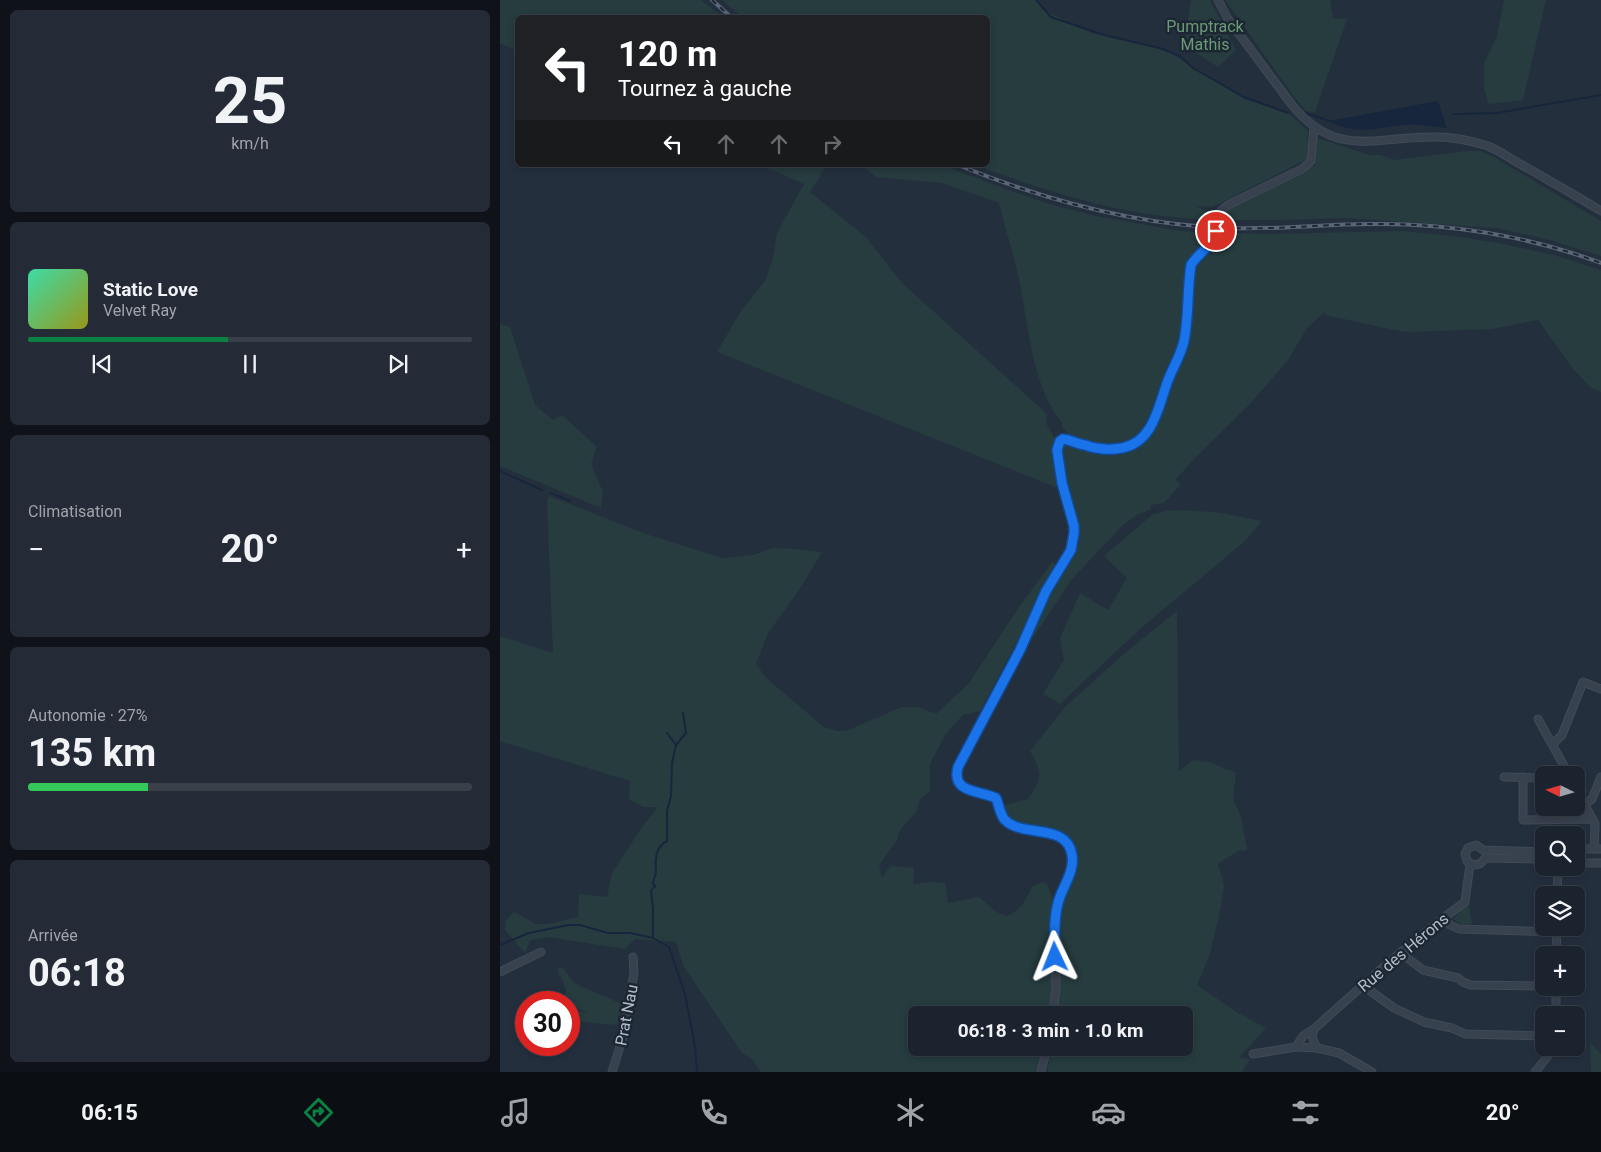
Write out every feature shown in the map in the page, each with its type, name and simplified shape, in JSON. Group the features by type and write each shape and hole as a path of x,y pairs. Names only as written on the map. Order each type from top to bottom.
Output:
{"street":[{"path":"1218,0 1228,20 1292,105 1314,127 1338,138 1362,142 1434,137 1455,138 1490,147 1601,211"},
{"path":"1054,1006 1056,987 1054,927 1058,903 1072,867 1071,850 1063,839 1054,834 1015,827 1004,819 996,798 967,790 958,782 956,776 958,767 1020,650 1046,591 1071,550 1074,533 1062,483 1057,450 1060,441 1068,439 1085,446 1111,450 1125,448 1137,442 1148,432 1156,418 1184,342 1191,265 1196,256 1214,239 1221,211 1228,205 1302,169 1311,161 1314,127"},
{"path":"1553,744 1562,735 1583,682 1601,690"},
{"path":"1538,719 1564,766"},
{"path":"1504,777 1535,778"},
{"path":"1585,849 1598,849 1594,824 1585,804 1592,799 1601,777"},
{"path":"1523,778 1523,820 1592,819"},
{"name":"Rue des Hérons","path":"1296,1047 1303,1036 1314,1029 1362,985 1465,902 1470,864 1465,858 1468,848 1478,846 1484,850 1535,852"},
{"path":"1470,864 1480,864 1485,858 1535,858"},
{"path":"1585,863 1601,863"},
{"path":"1443,918 1450,925 1459,929 1535,930"},
{"path":"500,972 541,952"},
{"path":"1400,953 1423,970 1458,978 1471,985 1535,986"},
{"name":"Prat Nau","path":"612,1072 627,1024 626,1018 634,973 633,957"},
{"path":"1362,985 1394,1008 1424,1022 1452,1028 1466,1034 1535,1036"},
{"path":"1314,1029 1312,1037 1317,1048"},
{"path":"1253,1054 1296,1047 1317,1048 1339,1054 1372,1072"},
{"path":"1041,1072 1045,1056"},
{"path":"1535,1072 1548,1056"}],"green space":[{"path":"500,0 701,0 720,15 515,15 515,50 500,43"},
{"path":"722,0 1037,0 1047,12 1092,33 1168,51 1244,99 1287,112 1308,131 1307,159 1221,203 1211,207 1196,206 1215,215 1214,220 1141,213 1078,199 981,167 990,167 990,15 740,15"},
{"name":"Pumptrack Mathis","path":"1191,0 1210,0 1236,50 1218,67 1184,45"},
{"path":"1225,0 1330,0 1333,18 1347,19 1315,112 1306,111 1295,98"},
{"path":"1504,0 1546,0 1523,100 1489,104 1484,90 1484,64 1497,36"},
{"path":"1317,138 1369,155 1381,155 1393,160 1480,151 1492,156 1601,221 1601,256 1550,240 1496,228 1344,218 1220,220 1232,206 1302,174 1312,166 1315,166"},
{"path":"766,167 826,167 810,192 866,237 902,283 1047,414 1046,423 1054,437 1058,488 717,352 741,311 765,281 773,258 777,233 804,184"},
{"path":"864,167 947,167 1049,204 1096,216 1180,231 1267,234 1402,231 1454,236 1554,255 1601,270 1601,392 1591,388 1573,369 1538,320 1492,329 1409,332 1325,315 1325,312 1307,328 1288,360 1249,405 1175,480 1181,484 1164,503 1151,505 1151,509 1137,515 1123,525 1072,579 1026,646 1046,596 1078,543 1078,531 1061,468 1063,445 1067,443 1108,454 1123,453 1137,446 1148,437 1159,421 1170,386 1186,346 1193,271 1197,261 1203,254 1196,251 1186,265 1178,348 1166,370 1152,418 1143,431 1120,444 1108,446 1073,438 1062,428 1062,423 1043,390 1037,372 1018,274 999,203 942,183 876,177"},
{"path":"500,324 510,327 535,405 553,420 562,415 597,447 591,464 603,492 601,508 500,466"},
{"path":"549,496 646,534 722,558 753,555 773,548 822,552 801,587 768,633 756,664 767,679 824,727 837,731 846,731 902,707 918,707 936,714 969,683 1019,607 1053,561 1055,565 980,711 963,715 945,735 930,764 930,791 920,799 917,811 900,830 897,840 879,865 882,878 890,866 914,868 913,884 945,883 948,903 979,897 995,911 1006,916 1019,908 1033,886 1042,882 1047,884 1055,906 1051,920 1052,988 1050,1006 908,1006 908,1056 1042,1056 1038,1072 761,1072 751,1058 742,1053 684,967 676,942 635,939 625,949 548,937 530,940 525,953 505,930 506,920 514,912 536,924 549,924 578,917 579,894 607,897 612,873 642,827 658,807 643,807 629,799 630,781 500,741 500,636 553,653 547,501"},
{"path":"1165,511 1215,512 1262,521 1245,541 1141,628 1060,704 1043,694 1064,660 1060,638 1080,593 1108,610 1127,578 1104,556 1152,515"},
{"path":"1177,611 1179,771 1193,760 1209,762 1236,773 1233,799 1241,816 1247,850 1238,851 1218,864 1224,885 1219,917 1209,957 1197,985 1238,1013 1266,1028 1239,1058 1250,1059 1242,1072 1047,1072 1050,1056 1193,1056 1193,1006 1059,1006 1058,925 1062,906 1072,881 1077,857 1074,847 1063,835 1011,821 1005,816 1002,806 1028,799 1040,775 1030,751 1066,706 1125,653"},
{"path":"1467,905 1469,906 1472,924 1462,924 1453,919"},
{"path":"562,967 574,983 622,1004 617,1025 580,1022 580,1012 589,1013 580,1010 580,991 566,991 557,969"},
{"path":"1590,1043 1601,1054 1601,1072 1591,1072"}],"water":[{"path":"1438,101 1447,128 1404,125 1357,130 1339,126 1328,121"}],"waterway":[{"path":"1036,0 1051,17 1104,35 1160,48 1180,56 1193,68 1244,97 1288,113"},
{"path":"1453,114 1497,113 1601,95"},
{"path":"1303,112 1329,121"},
{"path":"500,471 542,490"},
{"path":"551,493 570,501"},
{"path":"653,938 651,891 655,886 653,881 656,873 658,850 667,841 667,811 671,796 672,763 676,745 686,733 683,713"},
{"path":"667,733 676,745"},
{"path":"500,945 529,933 568,925 580,925 608,933 630,933 653,938 669,947 685,994 695,1047 697,1072"}],"railway":[{"path":"712,0 729,15"},
{"path":"963,167 1057,200 1124,216 1159,222 1228,228 1372,224 1430,226 1488,233 1546,245 1601,263"}],"route":[{"path":"1055,957 1054,927 1058,903 1072,867 1073,858 1071,850 1063,839 1054,834 1015,827 1004,819 996,798 967,790 958,782 956,776 958,767 1020,650 1046,591 1071,550 1074,526 1060,472 1057,450 1060,441 1068,439 1085,446 1111,450 1125,448 1137,442 1148,432 1156,418 1184,342 1191,265 1196,256 1214,239 1216,231"}]}
